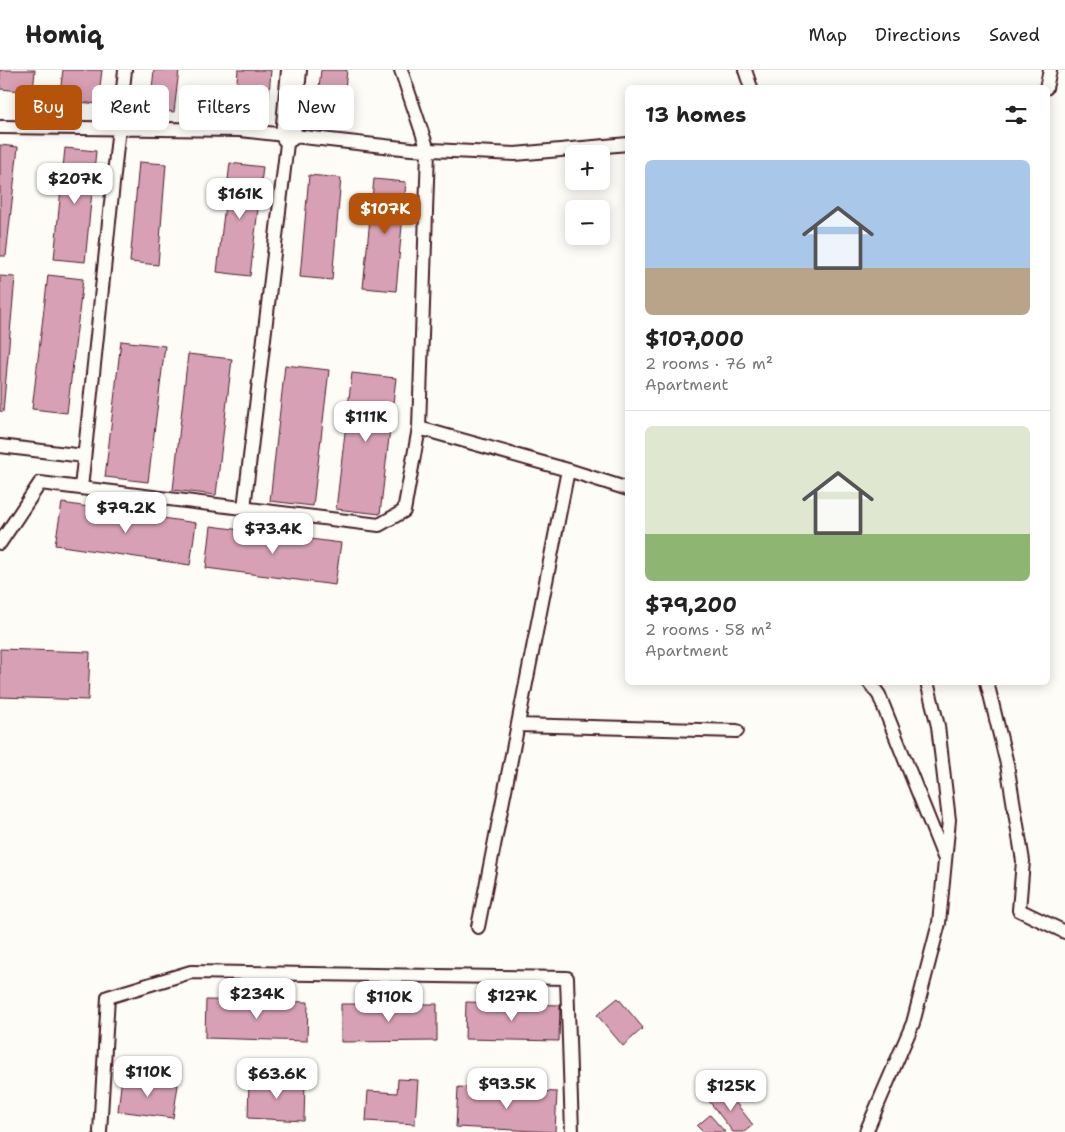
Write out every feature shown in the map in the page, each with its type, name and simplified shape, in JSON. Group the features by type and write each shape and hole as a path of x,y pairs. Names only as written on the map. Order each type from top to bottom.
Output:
{"street":[{"path":"288,135 294,70"}],"lane":[{"path":"123,85 125,70"},
{"path":"0,543 40,483 379,525 404,511 420,428 428,150 402,70"},
{"path":"745,70 749,85"},
{"path":"1047,85 1050,70"},
{"path":"0,127 92,128"},
{"path":"169,129 240,130 428,150 515,154 625,144"},
{"path":"81,488 119,130"},
{"path":"244,508 288,135"},
{"path":"420,428 625,488"},
{"path":"0,446 84,456"},
{"path":"478,928 568,470"},
{"path":"872,685 879,695 945,859"},
{"path":"866,1132 913,1023 939,923 948,820 938,726 928,685"},
{"path":"988,685 1007,764 1023,861 1019,910 1065,932"},
{"path":"518,725 737,731"},
{"path":"100,1132 108,997 191,972 567,978 572,1132"}],"building":[{"path":"0,70 35,70 34,85 15,85 15,90 0,89"},
{"path":"63,70 102,70 100,85 92,85 92,103 82,102 82,85 61,85"},
{"path":"154,70 179,70 174,112 169,111 169,85 152,85"},
{"path":"238,70 271,70 269,94 269,85 237,85"},
{"path":"321,70 347,70 345,85 319,85"},
{"path":"0,145 18,147 6,256 0,256"},
{"path":"65,148 96,151 85,262 54,259"},
{"path":"139,162 166,164 158,265 130,262"},
{"path":"230,163 263,167 250,276 217,272"},
{"path":"309,175 341,178 332,280 300,277"},
{"path":"374,179 406,182 396,291 363,288"},
{"path":"48,275 83,279 67,413 32,409"},
{"path":"0,276 15,277 3,412 0,411"},
{"path":"121,341 165,346 148,482 105,477"},
{"path":"188,354 232,359 216,495 173,490"},
{"path":"285,365 329,370 313,506 270,501"},
{"path":"352,373 396,378 380,514 336,509"},
{"path":"62,503 196,523 190,565 55,545"},
{"path":"211,526 341,543 335,585 206,568"},
{"path":"0,649 90,652 88,700 0,697"},
{"path":"618,998 643,1028 623,1046 597,1015"},
{"path":"206,1000 308,1002 307,1041 205,1038"},
{"path":"466,1002 560,1005 559,1041 465,1039"},
{"path":"341,1004 437,1004 437,1041 341,1042"},
{"path":"122,1077 178,1085 173,1118 118,1111"},
{"path":"398,1079 418,1080 415,1124 366,1121 368,1091 397,1093"},
{"path":"249,1080 305,1082 304,1121 248,1118"},
{"path":"458,1087 557,1092 555,1132 456,1127"},
{"path":"725,1089 753,1125 744,1132 733,1132 709,1101"},
{"path":"710,1115 725,1132 703,1132 697,1126"}]}
